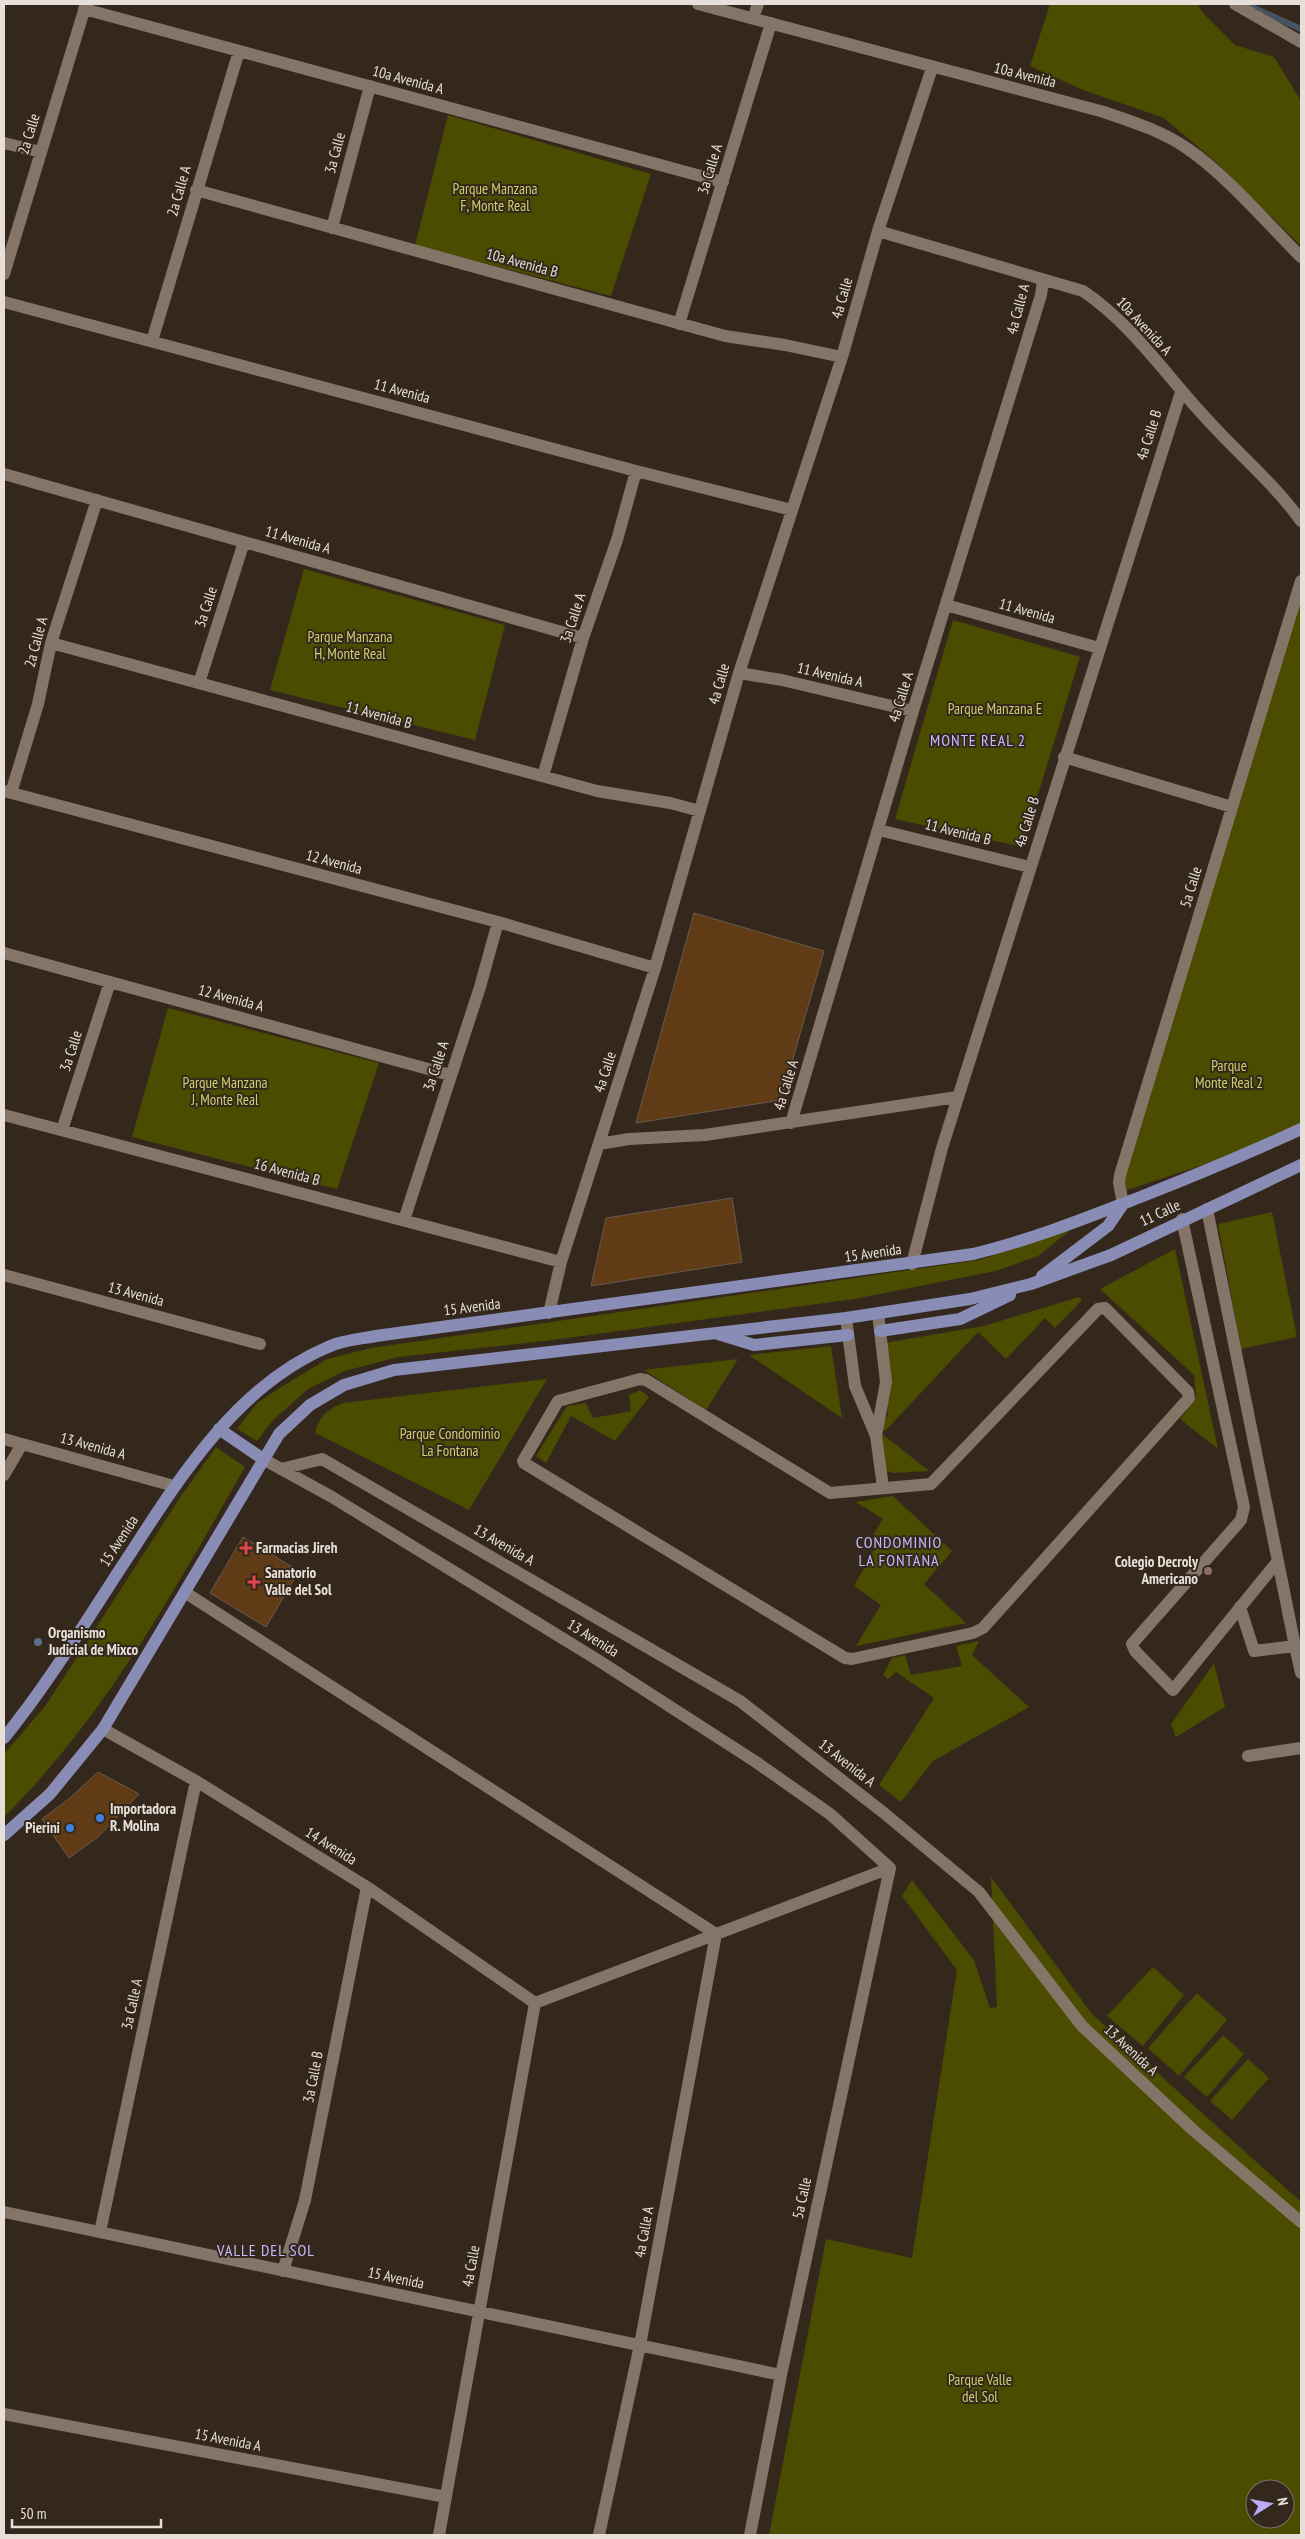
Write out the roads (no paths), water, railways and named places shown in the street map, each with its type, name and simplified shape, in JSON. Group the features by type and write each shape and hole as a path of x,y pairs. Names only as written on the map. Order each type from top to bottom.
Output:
{"main road":[{"name":"11 Calle","path":"1124,1204 1240,1157 1301,1129"},
{"name":"11 Calle","path":"1031,1284 1111,1255 1182,1219 1301,1166"},
{"name":"15 Avenida","path":"4,1738 37,1697 174,1486 220,1429 256,1392 306,1358 330,1346 376,1336 912,1264 973,1254 1024,1242 1124,1204"},
{"path":"880,1331 960,1319 1031,1284 1108,1226 1124,1204"},
{"path":"4,1835 50,1794 103,1729 186,1593 279,1434 310,1405 344,1385 394,1370 846,1318 970,1299 1031,1284"},
{"path":"713,1333 754,1346 848,1335"},
{"path":"220,1429 263,1459"}],"street":[{"name":"10a Avenida","path":"698,4 932,68 1104,112 1160,132 1189,149 1228,184 1301,257"},
{"path":"753,18 758,4"},
{"path":"1235,4 1301,42"},
{"name":"10a Avenida A","path":"85,6 239,51 723,182"},
{"name":"2a Calle","path":"4,274 85,6"},
{"name":"3a Calle A","path":"679,324 771,23"},
{"name":"2a Calle A","path":"152,341 239,51"},
{"name":"4a Calle","path":"549,1313 561,1262 655,968 739,674 842,357 878,231 932,68"},
{"name":"3a Calle","path":"332,228 370,86"},
{"path":"4,143 41,152"},
{"name":"10a Avenida B","path":"196,190 725,336 785,345 842,357"},
{"name":"10a Avenida A","path":"878,231 1083,291 1105,306 1131,332 1181,392 1301,521"},
{"name":"4a Calle A","path":"791,1123 913,711 1041,295 1043,280"},
{"name":"11 Avenida","path":"4,302 636,471 792,510"},
{"name":"4a Calle B","path":"912,1264 957,1097 1098,648 1181,392"},
{"name":"3a Calle A","path":"543,776 584,638 617,540 636,471"},
{"name":"11 Avenida A","path":"4,474 584,638"},
{"name":"2a Calle A","path":"7,792 38,704 52,643 97,500"},
{"name":"3a Calle","path":"199,683 244,542"},
{"name":"5a Calle","path":"1124,1204 1118,1183 1120,1175 1301,581"},
{"name":"11 Avenida","path":"946,605 1098,648"},
{"name":"11 Avenida B","path":"52,643 597,791 670,803 700,811"},
{"name":"11 Avenida A","path":"739,674 782,680 913,711"},
{"path":"1064,757 1232,807"},
{"name":"12 Avenida","path":"7,792 498,922 655,968"},
{"name":"11 Avenida B","path":"879,830 1030,867"},
{"name":"3a Calle A","path":"404,1220 480,987 498,922"},
{"name":"12 Avenida A","path":"4,953 450,1075"},
{"name":"3a Calle","path":"62,1130 110,982"},
{"path":"599,1144 629,1139 705,1135 957,1097"},
{"name":"16 Avenida B","path":"4,1115 561,1262"},
{"path":"1207,1209 1301,1673"},
{"path":"1182,1219 1244,1507 1241,1520 1132,1644 1133,1648 1173,1690 1277,1562"},
{"name":"13 Avenida","path":"4,1275 260,1344"},
{"path":"1101,1308 1105,1308 1189,1394 1189,1398 983,1628 973,1633 852,1659 845,1658 525,1465 523,1460 558,1401 640,1379 646,1380 823,1490 830,1493 884,1487 931,1484 935,1481 1101,1308"},
{"path":"876,1436 886,1382 878,1313"},
{"path":"846,1318 855,1386 876,1436 884,1487"},
{"name":"13 Avenida A","path":"4,1439 174,1486"},
{"path":"4,1475 22,1444"},
{"name":"13 Avenida","path":"263,1459 332,1497 593,1657 756,1762 830,1814 890,1868"},
{"name":"13 Avenida A","path":"282,1469 322,1459 740,1701 884,1813 979,1892 1082,2026 1193,2130 1301,2222"},
{"path":"186,1593 716,1934"},
{"path":"1240,1607 1254,1652 1295,1646"},
{"name":"14 Avenida","path":"103,1729 196,1782 367,1887 535,2002"},
{"path":"1248,1756 1301,1748"},
{"name":"3a Calle A","path":"100,2232 196,1782"},
{"path":"535,2002 890,1868"},
{"name":"5a Calle","path":"750,2535 781,2375 890,1868"},
{"name":"3a Calle B","path":"282,2271 305,2200 367,1887"},
{"name":"4a Calle A","path":"599,2535 640,2345 716,1934"},
{"name":"4a Calle","path":"439,2535 535,2002"},
{"name":"15 Avenida","path":"4,2212 781,2375"},
{"name":"15 Avenida A","path":"4,2414 446,2497"}],"waterway":[{"path":"1250,6 1301,29"}],"place":[{"name":"Farmacias Jireh","path":"246,1548"},
{"name":"Colegio Decroly Americano","path":"1208,1571"},
{"name":"Sanatorio Valle del Sol","path":"254,1582"},
{"name":"Organismo Judicial de Mixco","path":"38,1642"},
{"name":"Importadora R. Molina","path":"100,1818"},
{"name":"Pierini","path":"70,1828"}],"district":[{"name":"MONTE REAL 2","path":"978,740"},
{"name":"CONDOMINIO LA FONTANA","path":"899,1551"},
{"name":"VALLE DEL SOL","path":"266,2250"}],"park label":[{"name":"Parque Manzana F, Monte Real","path":"495,198"},
{"name":"Parque Manzana H, Monte Real","path":"350,646"},
{"name":"Parque Manzana E","path":"995,709"},
{"name":"Parque Monte Real 2","path":"1229,1074"},
{"name":"Parque Manzana J, Monte Real","path":"225,1092"},
{"name":"Parque Condominio La Fontana","path":"450,1442"},
{"name":"Parque Valle del Sol","path":"980,2388"}]}
